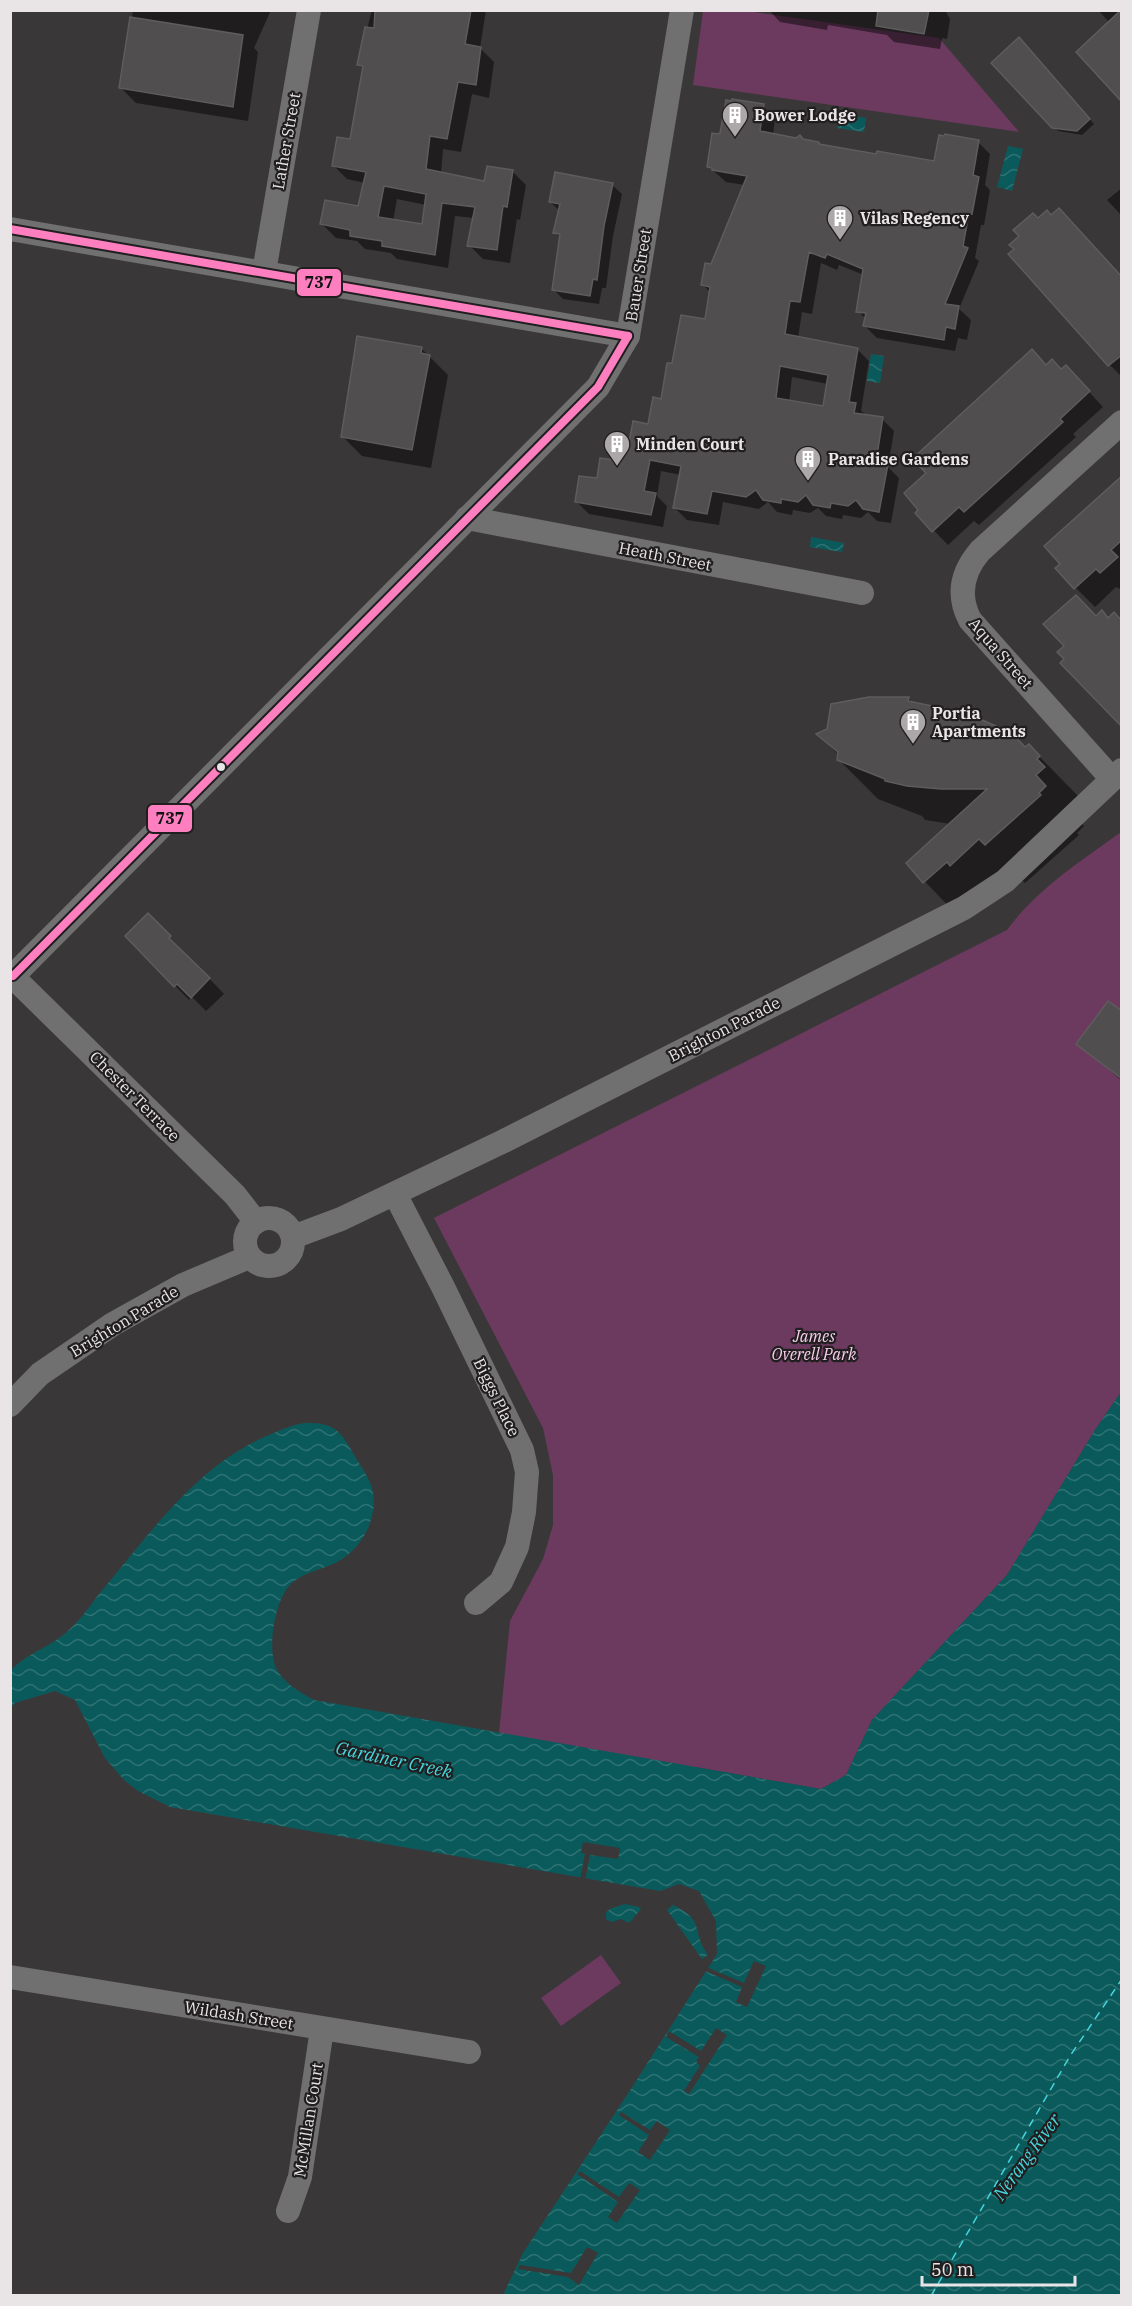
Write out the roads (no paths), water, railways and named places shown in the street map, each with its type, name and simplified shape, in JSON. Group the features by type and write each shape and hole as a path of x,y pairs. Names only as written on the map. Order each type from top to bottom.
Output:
{"street":[{"name":"Lather Street","path":"264,272 309,10"},
{"name":"Bauer Street","path":"11,976 598,387 628,336 682,10"},
{"path":"10,229 628,336"},
{"name":"Aqua Street","path":"1117,775 970,620 962,597 967,572 980,551 1122,422"},
{"name":"Heath Street","path":"467,518 862,593"},
{"name":"Brighton Parade","path":"293,1237 341,1219 504,1141 964,908 1005,881 1117,775"},
{"name":"Chester Terrace","path":"11,976 235,1195 256,1222"},
{"name":"Biggs Place","path":"394,1194 443,1287 522,1450 527,1472 524,1512 517,1547 501,1582 476,1603"},
{"path":"264,1218 277,1219 287,1226 293,1237 294,1246 291,1253 279,1265 263,1266 249,1257 245,1238 250,1227 256,1222 264,1218"},
{"name":"Brighton Parade","path":"10,1405 40,1374 114,1323 183,1285 249,1257"},
{"name":"Wildash Street","path":"10,1977 468,2052"},
{"name":"McMillan Court","path":"288,2211 300,2177 322,2029"}],"water":[{"path":"839,114 866,118 864,132 837,128"},
{"path":"1008,146 1023,149 1012,191 997,187"},
{"path":"871,354 884,356 880,383 867,381"},
{"path":"811,537 844,543 842,552 810,547"},
{"path":"1121,1392 1121,2295 503,2295 523,2253 717,1954 716,1921 699,1891 679,1884 660,1891 170,1807 138,1791 124,1780 105,1758 75,1700 55,1691 15,1703 11,1707 11,1670 63,1635 82,1617 156,1526 196,1483 243,1448 269,1435 298,1424 317,1423 331,1427 341,1434 371,1485 374,1507 368,1529 355,1548 337,1562 297,1579 281,1599 274,1623 273,1659 279,1673 292,1687 314,1700 821,1789 846,1775 872,1720 1007,1575 1095,1430"},
{"path":"625,1904 641,1909 629,1923 621,1919 612,1922 606,1919 606,1912"},
{"path":"673,1905 684,1911 694,1921 708,1955 702,1959 667,1910"}],"place":[{"name":"Bower Lodge","path":"735,138"},
{"name":"Vilas Regency","path":"840,241"},
{"name":"Minden Court","path":"617,467"},
{"name":"Paradise Gardens","path":"808,482"},
{"name":"Portia Apartments","path":"913,745"}],"park label":[{"name":"James Overell Park","path":"814,1345"}],"water label":[{"name":"Gardiner Creek","path":"394,1760"},
{"name":"Nerang River","path":"1027,2157"}]}
